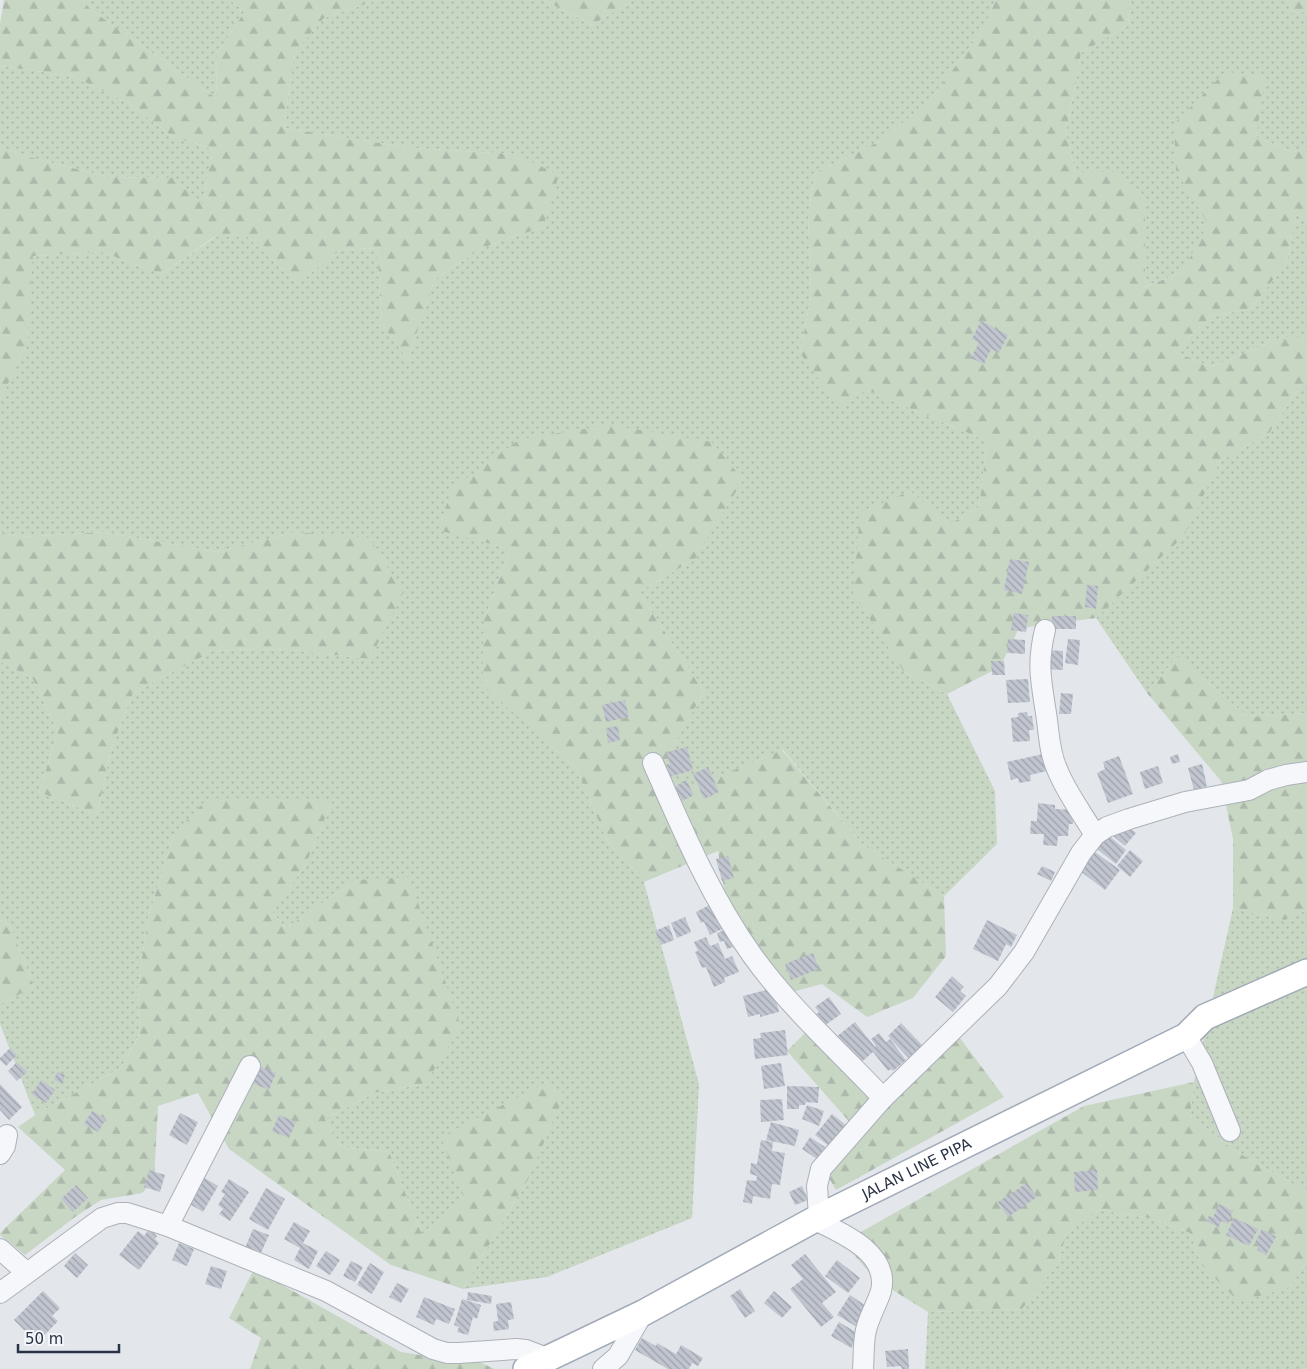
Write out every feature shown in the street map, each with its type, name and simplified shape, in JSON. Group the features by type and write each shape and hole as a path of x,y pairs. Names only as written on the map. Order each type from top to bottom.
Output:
{"main road":[{"name":"JALAN LINE PIPA","path":"537,1364 643,1313 817,1219 1186,1036 1205,1016 1307,972"}],"street":[{"path":"1045,630 1039,670 1051,750 1063,782 1094,835"},
{"path":"652,763 694,856 726,914 752,955 778,989 883,1098"},
{"path":"863,1369 866,1328 882,1285 879,1265 862,1247 817,1219 816,1186 821,1169 883,1098 1004,979 1024,952 1081,853 1094,835 1107,827 1157,810 1185,802 1249,790 1268,780 1307,772"},
{"path":"1186,1036 1202,1063 1230,1131"},
{"path":"168,1226 250,1066"},
{"path":"0,1154 5,1146 7,1135"},
{"path":"0,1293 96,1223 118,1213 136,1215 168,1226 326,1291 433,1349 447,1353 459,1353 516,1348 526,1350 537,1364"},
{"path":"0,1249 27,1274"},
{"path":"603,1369 618,1356 643,1313"}],"green space":[{"path":"4,0 83,0 90,9 216,98 217,54 245,11 230,0 378,0 324,18 294,53 284,128 412,148 515,154 559,175 543,227 482,248 434,280 408,360 382,324 377,248 340,250 297,284 248,237 214,237 162,274 102,252 33,256 27,345 0,400 0,147 29,157 108,177 174,178 203,203 212,149 173,137 129,103 72,76 0,66 0,24"},
{"path":"83,0 230,0 245,11 217,54 216,98 90,9"},
{"path":"378,0 544,0 592,25 633,0 995,0 986,25 931,99 882,140 815,173 808,215 811,296 800,353 867,390 987,441 979,507 948,525 910,491 904,672 947,694 995,791 997,844 944,896 863,845 783,750 678,793 670,751 704,692 639,592 695,559 438,529 510,549 484,620 483,685 576,768 607,840 644,882 699,1084 692,1218 547,1277 463,1289 527,1181 464,1197 422,1235 389,1152 341,1147 325,1119 374,1093 425,1084 356,880 286,928 272,912 306,864 333,799 174,834 148,918 137,992 140,1033 121,1068 35,1115 0,1024 0,1004 34,987 10,925 0,920 0,661 33,679 58,732 39,792 97,815 111,749 133,693 212,651 291,650 370,659 295,532 217,552 104,532 20,537 0,532 0,400 27,345 32,256 102,252 162,274 215,237 248,237 297,284 340,250 377,248 382,324 408,360 434,280 482,248 543,227 515,154 412,148 284,128 294,53 324,18"},
{"path":"544,0 633,0 592,25"},
{"path":"995,0 1131,0 1128,25 1081,53 1066,133 1075,172 1120,172 1145,199 1145,287 1182,272 1208,224 1176,170 1174,124 1225,72 1266,75 1256,137 1293,152 1307,149 1307,218 1296,215 1287,261 1251,309 1211,316 1175,352 1212,367 1282,337 1307,337 1307,376 1269,433 1220,461 1184,536 1096,618 1019,628 1000,667 947,694 904,672 853,593 860,513 910,491 948,525 979,507 987,441 867,390 839,408 800,353 811,296 808,215 815,173 882,140 931,99 986,25"},
{"path":"1131,0 1286,0 1292,13 1307,12 1307,149 1293,152 1256,137 1265,75 1176,170 1209,224 1182,272 1144,287 1145,199 1120,172 1075,172 1066,133 1081,53 1128,25"},
{"path":"1286,0 1307,0 1307,12 1292,13"},
{"path":"0,66 72,76 129,103 173,137 212,149 203,204 173,178 108,177 29,157 0,147"},
{"path":"1296,215 1307,218 1307,337 1282,337 1212,367 1175,352 1211,316 1251,309 1287,261"},
{"path":"1307,376 1307,713 1248,717 1177,657 1147,693 1096,618 1183,536 1220,461 1269,433"},
{"path":"610,425 712,442 743,480 695,559 639,592 704,692 670,751 678,793 782,750 863,845 944,896 946,956 913,998 867,1017 822,984 769,998 728,916 718,851 644,882 607,840 576,768 482,685 484,620 510,549 438,530 452,489 520,439"},
{"path":"0,532 20,537 104,532 217,552 295,532 370,538 403,593 370,659 291,650 213,651 133,693 111,749 97,815 39,792 58,732 33,679 0,661"},
{"path":"1177,657 1248,717 1307,713 1307,910 1285,920 1233,908 1233,839 1221,781 1147,693"},
{"path":"208,798 333,799 306,864 272,912 286,928 356,880 409,877 461,1027 425,1084 374,1093 325,1119 341,1147 389,1152 422,1235 464,1197 441,1137 545,1083 565,1094 527,1181 463,1289 391,1265 229,1149 198,1093 158,1106 154,1181 142,1193 101,1200 25,1255 0,1235 65,1170 18,1127 35,1115 121,1068 140,1034 137,992 148,918 174,834"},
{"path":"1233,908 1285,920 1307,910 1307,1192 1232,1149 1190,1115 1194,1082"},
{"path":"0,920 10,925 34,987 0,1004"},
{"path":"817,1021 886,1087 957,1034 1004,1097 836,1190 822,1166 854,1127 787,1051"},
{"path":"1194,1082 1190,1115 1232,1149 1307,1192 1307,1261 1290,1287 1239,1302 1201,1264 1190,1233 1149,1218 1100,1210 1067,1232 1058,1263 1022,1309 928,1312 875,1279 843,1242 1084,1106"},
{"path":"1100,1210 1149,1218 1190,1233 1201,1264 1290,1287 1307,1261 1307,1369 925,1369 928,1312 1022,1309 1058,1263 1067,1232"},
{"path":"254,1269 401,1352 446,1359 477,1361 495,1369 250,1369 261,1338 229,1318"}],"building":[{"path":"981,321 1008,335 999,353 991,349 984,364 971,358 979,343 972,339"},
{"path":"1010,559 1029,562 1022,594 1004,590"},
{"path":"1087,585 1098,586 1096,609 1085,607"},
{"path":"1014,613 1028,615 1026,632 1011,630"},
{"path":"1052,616 1076,616 1076,629 1052,629"},
{"path":"1008,639 1025,640 1025,654 1007,653"},
{"path":"1068,639 1080,640 1078,665 1065,663"},
{"path":"1047,650 1063,651 1063,670 1046,669"},
{"path":"991,661 1004,661 1005,675 992,675"},
{"path":"1028,679 1030,702 1008,703 1006,680"},
{"path":"1061,693 1073,694 1071,714 1059,714"},
{"path":"625,700 629,717 606,722 602,705"},
{"path":"1027,712 1028,716 1032,716 1034,730 1029,730 1030,741 1013,742 1011,718 1018,717 1018,713"},
{"path":"618,726 620,740 608,743 606,728"},
{"path":"687,747 693,770 669,777 666,765 670,764 667,752"},
{"path":"1043,754 1047,771 1030,775 1031,781 1019,783 1018,778 1011,780 1007,762"},
{"path":"1178,754 1180,762 1172,764 1170,757"},
{"path":"1119,756 1133,794 1108,803 1097,773 1105,769 1103,762"},
{"path":"1202,764 1207,786 1194,790 1188,768"},
{"path":"1158,766 1163,783 1145,789 1140,772"},
{"path":"708,767 719,792 704,799 693,774"},
{"path":"686,780 694,795 682,801 675,787"},
{"path":"1038,803 1055,805 1055,809 1074,810 1073,824 1069,824 1068,836 1058,836 1057,846 1043,845 1044,834 1030,834 1031,821 1037,821"},
{"path":"1123,822 1136,833 1125,846 1112,835"},
{"path":"1108,835 1126,850 1116,864 1097,849"},
{"path":"1130,850 1143,861 1130,877 1117,866"},
{"path":"1095,852 1120,870 1105,890 1080,871"},
{"path":"728,856 734,878 722,881 716,859"},
{"path":"1042,866 1055,872 1051,881 1037,874"},
{"path":"713,903 724,928 710,935 704,922 712,918 701,923 696,912"},
{"path":"685,917 691,932 677,938 671,923"},
{"path":"987,920 1017,935 1011,947 1006,944 998,961 973,949"},
{"path":"669,925 674,940 661,945 655,931"},
{"path":"732,927 739,945 727,949 724,941 720,942 717,933"},
{"path":"706,937 710,946 718,943 725,959 732,956 739,972 724,978 725,982 714,987 706,967 702,968 695,952 698,951 694,942"},
{"path":"813,953 819,969 791,980 785,964"},
{"path":"952,976 964,987 960,991 966,996 953,1012 935,997"},
{"path":"773,988 779,1012 760,1017 760,1014 748,1017 743,996"},
{"path":"829,997 841,1014 824,1026 815,1015 819,1012 815,1007"},
{"path":"855,1022 875,1047 871,1039 879,1033 886,1042 890,1039 906,1060 893,1071 891,1069 888,1071 873,1052 858,1065 836,1037"},
{"path":"901,1023 925,1048 911,1061 888,1036"},
{"path":"785,1030 788,1055 755,1059 753,1039 761,1038 760,1033"},
{"path":"10,1048 17,1055 6,1066 0,1058"},
{"path":"17,1062 27,1072 17,1081 8,1071"},
{"path":"781,1063 785,1086 764,1089 761,1066"},
{"path":"259,1066 276,1073 269,1090 252,1083"},
{"path":"57,1072 65,1075 62,1084 54,1080"},
{"path":"41,1080 55,1090 46,1103 32,1094"},
{"path":"0,1084 22,1107 9,1120 0,1110"},
{"path":"787,1086 819,1087 818,1103 806,1102 805,1105 799,1105 799,1109 787,1109"},
{"path":"782,1099 784,1120 761,1122 760,1100"},
{"path":"807,1105 824,1111 819,1126 802,1119"},
{"path":"92,1111 106,1119 98,1132 84,1124"},
{"path":"180,1113 198,1122 187,1145 169,1135"},
{"path":"832,1114 847,1126 830,1147 815,1135"},
{"path":"279,1115 296,1122 289,1138 272,1131"},
{"path":"771,1122 799,1130 795,1146 766,1140"},
{"path":"810,1137 825,1147 817,1159 802,1149"},
{"path":"761,1140 773,1142 772,1151 785,1153 780,1185 772,1184 770,1199 753,1196 752,1204 743,1202 747,1180 756,1181 757,1176 750,1174 751,1163 757,1164"},
{"path":"149,1170 165,1175 160,1192 144,1187"},
{"path":"1097,1170 1098,1190 1075,1192 1074,1172"},
{"path":"203,1177 218,1186 203,1212 188,1203"},
{"path":"229,1179 249,1192 230,1221 219,1214 223,1209 218,1205 225,1194 221,1192"},
{"path":"1027,1183 1037,1197 1008,1217 998,1202"},
{"path":"76,1185 88,1198 73,1212 61,1199"},
{"path":"802,1186 808,1200 795,1205 789,1192"},
{"path":"266,1188 285,1199 268,1230 249,1219"},
{"path":"1219,1204 1233,1211 1228,1224 1221,1221 1219,1227 1206,1221 1209,1216 1213,1218"},
{"path":"1234,1218 1258,1229 1249,1246 1226,1235"},
{"path":"294,1222 310,1231 303,1243 318,1251 309,1269 294,1260 300,1248 284,1239"},
{"path":"149,1229 157,1236 155,1239 159,1243 139,1270 119,1255 138,1231 144,1236"},
{"path":"253,1229 269,1235 260,1255 245,1248"},
{"path":"1262,1229 1276,1237 1266,1255 1257,1250 1259,1245 1255,1243"},
{"path":"179,1243 194,1249 187,1266 172,1260"},
{"path":"326,1251 340,1260 330,1275 316,1266"},
{"path":"75,1253 88,1265 77,1278 64,1266"},
{"path":"805,1254 836,1292 822,1303 834,1317 821,1327 790,1289 803,1279 791,1265"},
{"path":"837,1260 860,1278 848,1293 825,1276"},
{"path":"351,1261 363,1267 355,1282 343,1276"},
{"path":"370,1263 384,1272 372,1294 357,1285"},
{"path":"211,1266 227,1271 221,1289 205,1284"},
{"path":"397,1283 409,1289 401,1303 389,1297"},
{"path":"740,1289 755,1311 745,1318 730,1296"},
{"path":"43,1291 60,1308 52,1316 58,1321 37,1343 14,1320"},
{"path":"774,1291 792,1307 782,1318 764,1303"},
{"path":"468,1292 492,1296 491,1304 467,1300"},
{"path":"850,1295 872,1310 860,1329 837,1315"},
{"path":"424,1297 455,1309 449,1324 436,1319 434,1325 416,1317"},
{"path":"462,1299 481,1305 477,1319 473,1317 468,1335 457,1332 459,1327 454,1325"},
{"path":"511,1302 514,1319 508,1320 509,1329 494,1331 493,1322 498,1321 496,1304"},
{"path":"839,1322 859,1334 851,1348 831,1336"},
{"path":"642,1338 656,1346 657,1343 676,1354 681,1345 703,1358 698,1366 692,1363 689,1369 668,1369 635,1350"},
{"path":"908,1349 909,1369 902,1369 901,1366 887,1367 885,1351"}]}
